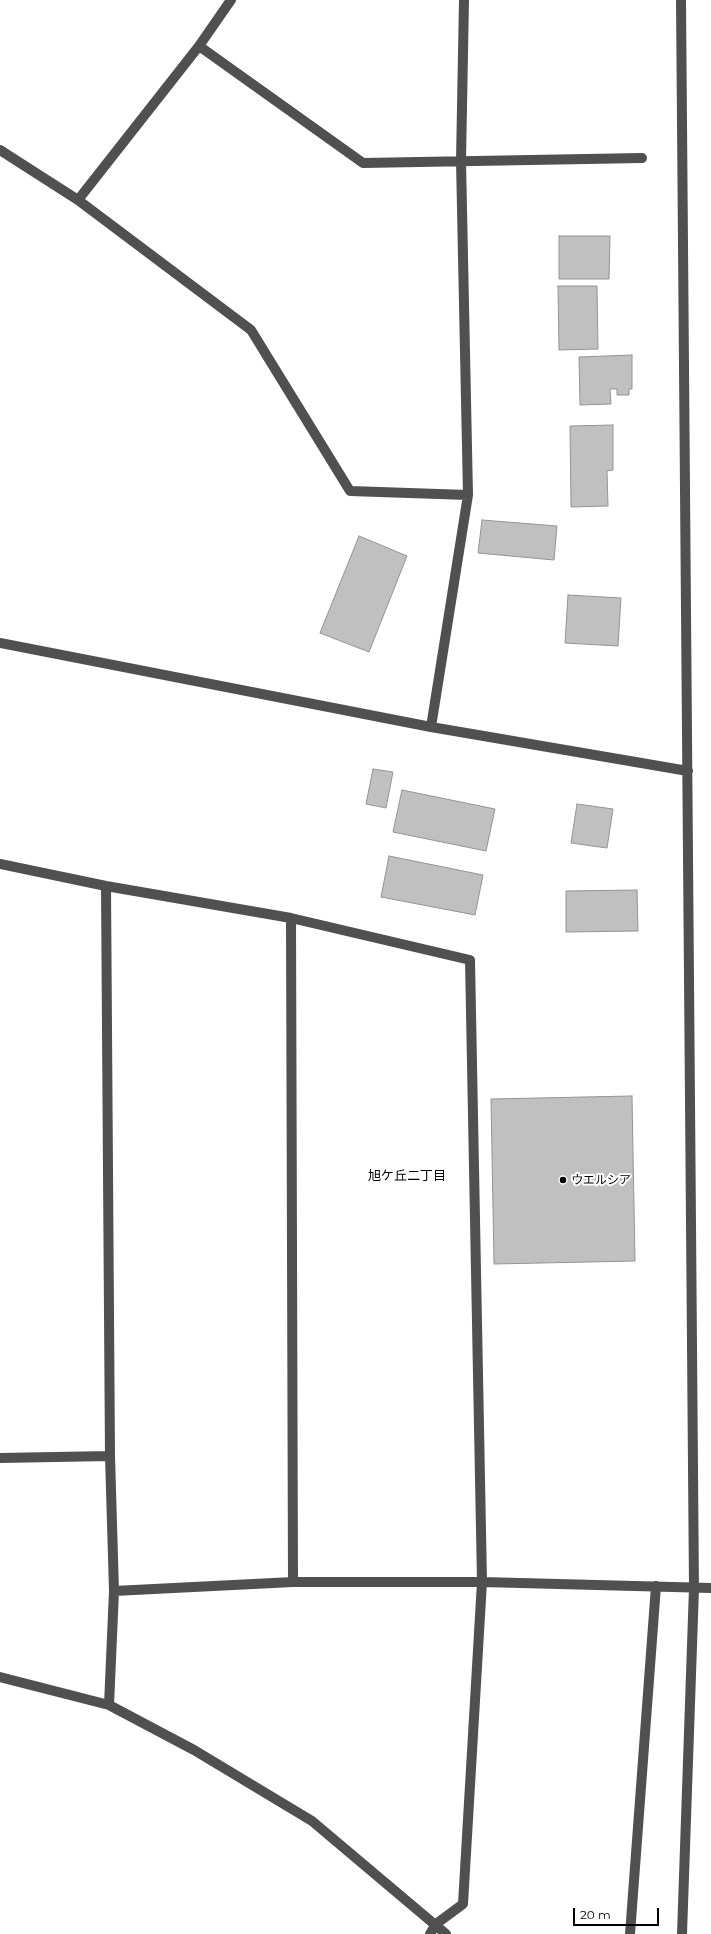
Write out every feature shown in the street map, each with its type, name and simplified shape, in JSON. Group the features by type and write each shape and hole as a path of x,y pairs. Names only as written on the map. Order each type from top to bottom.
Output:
{"street":[{"path":"78,200 199,46 231,0"},
{"path":"431,727 468,495 461,161 464,0"},
{"path":"681,0 694,1588 682,1934"},
{"path":"199,46 363,163 642,158"},
{"path":"0,150 78,200 251,330 350,491 468,495"},
{"path":"0,643 431,727 688,771"},
{"path":"0,864 106,886 291,918 470,960 482,1582 463,1904 436,1924 430,1934"},
{"path":"106,886 110,1456 114,1591 109,1705"},
{"path":"291,918 293,1582"},
{"path":"0,1458 110,1456"},
{"path":"114,1591 293,1582 482,1582 711,1588"},
{"path":"630,1934 656,1586"},
{"path":"0,1677 109,1705 194,1750 312,1821 446,1934"}],"building":[{"path":"559,236 610,236 609,279 559,279"},
{"path":"558,286 597,286 598,349 559,350"},
{"path":"632,355 632,389 629,389 629,395 617,395 617,389 610,389 611,404 580,405 579,357"},
{"path":"613,425 613,470 607,471 608,506 571,507 570,426"},
{"path":"482,520 557,526 554,560 478,553"},
{"path":"359,536 407,556 369,652 320,633"},
{"path":"568,595 621,598 618,646 565,643"},
{"path":"373,769 393,772 386,808 366,804"},
{"path":"402,790 495,809 486,851 393,832"},
{"path":"577,804 613,809 607,848 571,843"},
{"path":"389,856 483,875 475,915 381,897"},
{"path":"637,890 638,931 566,932 566,891"},
{"name":"ウエルシア","path":"632,1096 635,1261 494,1264 491,1099"}],"place":[{"name":"ウエルシア","path":"563,1180"}],"district":[{"name":"旭ケ丘二丁目","path":"407,1176"}]}
